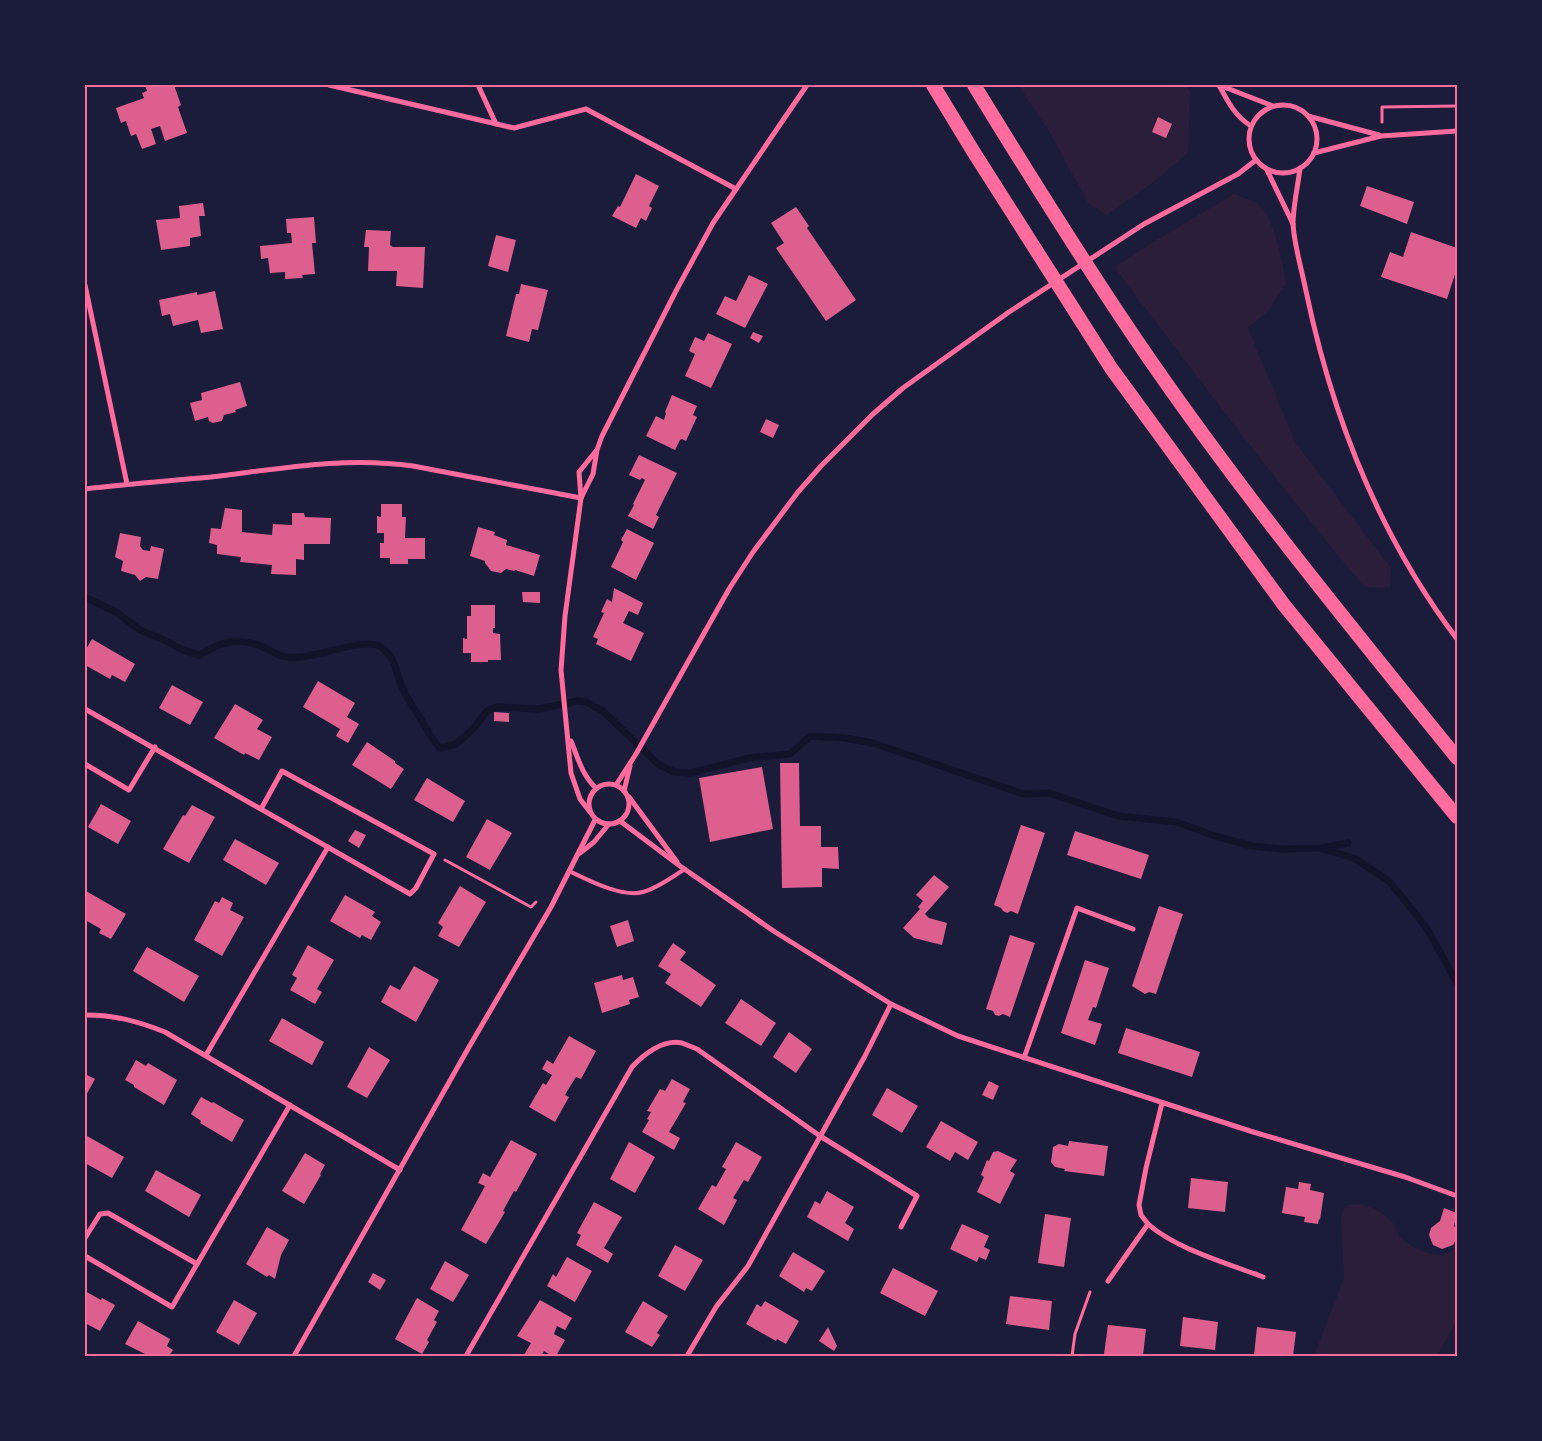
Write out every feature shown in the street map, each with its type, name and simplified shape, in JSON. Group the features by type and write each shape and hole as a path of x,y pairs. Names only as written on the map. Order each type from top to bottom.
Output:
{"highway":[{"path":"933,85 1111,368 1284,605 1457,817"},
{"path":"974,85 1039,190 1136,338 1221,458 1303,566 1457,758"}],"street":[{"path":"329,85 514,128 586,109 736,189"},
{"path":"478,85 496,124"},
{"path":"581,498 593,474 597,450 610,421 677,289 714,223 807,85"},
{"path":"1251,126 1242,121 1232,109 1219,85 1273,106"},
{"path":"1382,136 1308,116 1292,106 1283,104 1264,110 1256,117 1251,126 1248,140 1252,154 1265,168 1293,225 1314,326 1328,381 1344,428 1370,492 1395,542 1421,587 1457,639"},
{"path":"1265,168 1283,173 1292,172 1308,161 1314,153 1317,140 1315,127 1308,116"},
{"path":"1314,153 1382,136 1457,131"},
{"path":"616,785 643,742 729,589 772,524 841,445 880,407 941,360 1009,312 1144,224 1238,174 1256,160"},
{"path":"1293,225 1300,168"},
{"path":"85,285 127,484"},
{"path":"597,450 579,472 581,498 563,636 561,670 562,696 569,737 573,780 580,799 595,820 608,824 620,821 628,812 629,806 625,792 632,761"},
{"path":"85,489 308,465 353,462 389,463 581,498"},
{"path":"85,709 155,747 261,809 410,894 416,888 434,854 282,771 261,809"},
{"path":"569,737 582,770 588,781 596,788"},
{"path":"85,764 129,790 155,747"},
{"path":"590,812 589,799 596,788 605,784 616,785 625,792 682,868"},
{"path":"294,1356 469,1047 551,907 595,820"},
{"path":"620,821 682,868 775,932 891,1004 958,1036 1162,1103 1405,1177 1457,1196"},
{"path":"578,855 594,842 608,824"},
{"path":"206,1055 328,847"},
{"path":"1024,1058 1077,908 1134,929"},
{"path":"688,1356 716,1307 748,1266 865,1056 891,1004"},
{"path":"85,1015 113,1016 137,1021 165,1032 400,1170"},
{"path":"466,1356 619,1087 632,1067 644,1055 667,1043 680,1043 697,1049 820,1136 917,1196 901,1227"},
{"path":"1162,1103 1139,1205 1141,1215 1156,1232 1262,1277"},
{"path":"85,1256 172,1307 290,1105"},
{"path":"85,1238 100,1214 108,1213 197,1264"},
{"path":"1108,1281 1148,1224"}],"lane":[{"path":"569,871 589,881 621,892 643,892 660,884 682,868"}],"path":[{"path":"1382,136 1382,108 1457,106"},
{"path":"434,854 531,907 537,900 551,907"},
{"path":"1072,1356 1075,1334 1090,1292"}],"shaded area":[{"path":"1018,85 1185,85 1190,91 1188,153 1152,183 1107,215 1088,203 1049,131"},
{"path":"1234,194 1256,203 1263,209 1277,240 1286,283 1269,310 1248,328 1295,442 1391,568 1390,588 1365,587 1206,389 1114,267"},
{"path":"1355,1204 1372,1208 1384,1215 1393,1223 1403,1240 1424,1252 1440,1255 1447,1254 1457,1244 1457,1320 1437,1356 1314,1356 1344,1278 1341,1218 1344,1206"}],"building":[{"path":"145,85 174,85 181,105 178,107 187,133 165,141 160,126 151,129 156,144 142,149 136,134 131,136 126,121 121,123 116,108 144,98 142,93 147,91"},
{"path":"1158,117 1172,124 1166,138 1152,132"},
{"path":"636,174 659,186 649,206 652,208 646,221 641,218 636,228 612,216 618,206 620,207"},
{"path":"1367,186 1414,202 1407,224 1360,206"},
{"path":"203,203 205,216 199,216 201,236 190,238 190,246 161,250 156,220 180,218 179,206"},
{"path":"796,207 809,226 807,228 856,300 826,321 776,248 784,243 771,223"},
{"path":"314,217 316,243 312,243 315,274 302,275 303,278 285,279 285,272 270,273 268,258 261,259 260,246 292,243 291,233 287,233 286,219"},
{"path":"366,230 391,231 390,245 393,247 425,247 423,288 396,286 397,271 368,271 369,247 364,247"},
{"path":"1411,232 1457,248 1457,268 1447,299 1381,277 1390,252 1403,257"},
{"path":"496,235 516,240 508,272 488,266"},
{"path":"749,275 768,284 745,328 716,314 725,296 736,301"},
{"path":"521,284 548,290 538,330 532,329 529,342 506,336 516,294 519,294"},
{"path":"215,291 223,329 201,333 198,320 173,326 170,314 162,316 159,300 197,292 197,295"},
{"path":"753,332 763,336 759,343 750,338"},
{"path":"708,333 732,344 711,388 685,376 695,354 689,351 695,337 704,341"},
{"path":"240,382 247,406 235,410 236,412 224,415 222,421 213,423 209,421 208,417 195,421 190,403 202,400 201,393"},
{"path":"672,395 697,406 693,415 697,417 686,441 680,440 675,450 646,436 656,416 664,420"},
{"path":"766,419 779,425 773,438 760,432"},
{"path":"639,455 677,473 656,515 659,517 653,529 628,516 645,480 629,475"},
{"path":"381,504 402,504 402,517 406,517 405,538 425,538 425,559 408,559 408,564 390,564 390,558 380,558 380,543 384,543 384,533 377,533 377,516 381,517"},
{"path":"225,508 242,510 242,532 272,535 273,524 292,525 292,513 304,513 305,517 331,518 330,544 304,544 304,560 296,559 296,575 271,574 272,565 240,562 241,557 217,554 217,545 209,543 211,528 221,529"},
{"path":"478,527 495,532 494,535 507,540 506,545 540,555 534,576 515,570 506,569 501,573 491,571 485,561 470,556"},
{"path":"627,529 654,543 636,580 611,567"},
{"path":"120,533 141,537 140,546 143,550 150,551 151,546 164,549 158,579 146,577 140,581 135,575 121,571 123,561 115,557"},
{"path":"614,588 643,603 638,615 629,611 623,623 644,633 631,661 596,644 598,639 593,637 604,613 601,612 607,599 612,602"},
{"path":"522,592 540,592 540,603 523,602"},
{"path":"471,605 495,605 495,628 493,628 493,633 500,634 501,660 471,662 471,653 463,653 463,638 467,639 467,616 471,616"},
{"path":"92,639 135,664 125,682 112,675 110,679 85,665 85,651"},
{"path":"318,681 355,703 347,717 359,724 348,743 336,736 340,729 303,707"},
{"path":"172,685 203,702 190,725 159,708"},
{"path":"235,704 263,720 257,729 272,737 259,760 245,753 244,755 214,738"},
{"path":"494,712 509,713 509,722 494,721"},
{"path":"367,742 404,769 391,789 352,765"},
{"path":"780,763 799,763 800,826 821,826 821,847 838,847 839,869 822,868 822,887 782,888"},
{"path":"762,767 773,829 710,842 699,778"},
{"path":"427,778 465,801 453,822 414,800"},
{"path":"101,804 131,821 118,844 88,827"},
{"path":"192,805 215,817 189,863 163,849 183,815 185,816"},
{"path":"487,819 512,833 490,870 466,857"},
{"path":"1021,825 1045,833 1018,914 1011,911 1007,913 994,905"},
{"path":"355,830 366,835 359,848 348,841"},
{"path":"1075,831 1149,855 1141,879 1067,855"},
{"path":"235,839 279,863 266,885 223,860"},
{"path":"934,875 949,887 925,914 929,918 947,923 942,945 914,938 903,928 920,909 918,907 923,901 916,895"},
{"path":"460,886 486,902 459,947 438,936 443,927 438,923"},
{"path":"86,891 126,914 111,939 99,933 101,929 85,920"},
{"path":"345,895 375,912 372,916 381,922 371,940 362,935 360,938 330,921"},
{"path":"222,897 233,903 230,910 244,917 222,956 194,940 215,901 219,903"},
{"path":"1159,906 1183,914 1156,994 1149,992 1145,994 1132,986"},
{"path":"628,920 634,941 617,947 610,926"},
{"path":"1010,935 1035,943 1010,1017 1003,1014 995,1015 993,1011 986,1009"},
{"path":"673,943 686,952 680,960 716,985 701,1007 665,983 671,974 658,966"},
{"path":"308,945 334,960 317,989 322,992 315,1004 290,990 297,978 292,975"},
{"path":"147,947 199,976 184,1002 133,971"},
{"path":"1085,960 1109,968 1096,1008 1093,1007 1088,1020 1102,1024 1095,1045 1061,1033"},
{"path":"414,966 439,980 416,1022 381,1002 390,985 400,990"},
{"path":"622,975 623,980 633,977 639,997 629,1000 630,1004 602,1013 594,983"},
{"path":"741,999 776,1023 761,1046 725,1023"},
{"path":"282,1018 324,1042 312,1065 269,1041"},
{"path":"1126,1028 1200,1052 1192,1077 1118,1053"},
{"path":"789,1032 812,1049 796,1073 773,1057"},
{"path":"569,1036 596,1051 581,1079 576,1077 565,1095 569,1097 555,1122 529,1107 543,1083 546,1085 552,1075 542,1069 547,1060 553,1064"},
{"path":"369,1047 390,1060 367,1098 347,1087"},
{"path":"136,1060 146,1066 148,1063 177,1080 164,1105 125,1080"},
{"path":"85,1074 95,1079 85,1097"},
{"path":"672,1079 690,1089 683,1102 686,1103 669,1132 680,1138 674,1150 642,1132 651,1112 647,1111 660,1089 665,1091"},
{"path":"989,1081 999,1086 993,1100 982,1095"},
{"path":"887,1088 918,1106 902,1133 872,1115"},
{"path":"201,1097 244,1120 232,1142 200,1123 201,1121 191,1114"},
{"path":"941,1121 978,1142 968,1160 955,1152 950,1161 926,1147"},
{"path":"87,1136 124,1157 112,1178 85,1163 85,1139"},
{"path":"511,1140 537,1154 516,1192 514,1191 503,1211 505,1212 486,1244 461,1230 485,1186 478,1183 483,1173 490,1177"},
{"path":"1069,1141 1108,1146 1104,1176 1064,1171 1065,1169 1055,1167 1051,1162 1053,1147 1059,1144 1068,1146"},
{"path":"629,1142 655,1157 635,1193 610,1179"},
{"path":"736,1142 762,1157 748,1182 744,1180 733,1198 737,1200 724,1225 698,1209 712,1185 716,1187 726,1169 722,1167"},
{"path":"998,1151 1017,1160 1010,1171 1015,1174 1000,1204 977,1192 984,1177 981,1175 987,1160 989,1161 993,1152"},
{"path":"305,1153 325,1165 304,1204 282,1191"},
{"path":"156,1170 201,1195 189,1217 145,1191"},
{"path":"1191,1178 1228,1182 1225,1212 1188,1208"},
{"path":"1299,1182 1311,1184 1310,1190 1324,1193 1318,1224 1304,1222 1305,1217 1282,1213 1286,1187 1298,1189"},
{"path":"827,1191 854,1207 845,1223 854,1229 848,1241 807,1217 815,1201 820,1204"},
{"path":"594,1202 622,1217 604,1248 613,1254 608,1263 576,1245 581,1235 577,1233"},
{"path":"1444,1208 1457,1213 1454,1226 1457,1231 1457,1238 1453,1245 1442,1249 1433,1245 1429,1235 1431,1228 1440,1221"},
{"path":"1045,1214 1071,1218 1064,1267 1038,1263"},
{"path":"962,1224 989,1236 984,1247 990,1250 986,1260 979,1257 977,1262 950,1249"},
{"path":"267,1227 289,1240 281,1255 275,1279 269,1275 267,1277 246,1264"},
{"path":"675,1245 703,1260 685,1291 658,1276"},
{"path":"793,1252 825,1271 812,1291 806,1288 804,1292 779,1276"},
{"path":"567,1257 592,1271 575,1302 547,1286 553,1274 556,1277"},
{"path":"445,1261 469,1275 453,1302 430,1289"},
{"path":"893,1268 938,1291 925,1316 880,1293"},
{"path":"373,1273 386,1280 380,1290 368,1282"},
{"path":"85,1291 115,1305 100,1331 85,1323"},
{"path":"1010,1296 1052,1301 1049,1330 1006,1324"},
{"path":"417,1298 439,1311 434,1320 437,1322 422,1354 395,1339"},
{"path":"234,1300 257,1313 239,1345 216,1332"},
{"path":"540,1300 572,1318 565,1330 557,1326 554,1334 565,1340 556,1356 552,1356 544,1351 541,1356 524,1355 531,1343 517,1336"},
{"path":"643,1301 668,1316 657,1333 660,1335 652,1347 625,1332"},
{"path":"765,1301 799,1321 786,1344 777,1339 776,1341 746,1324 757,1304 761,1307"},
{"path":"1183,1317 1218,1322 1215,1350 1180,1346"},
{"path":"138,1321 170,1339 167,1346 173,1350 169,1356 149,1356 125,1344"},
{"path":"1108,1325 1146,1329 1143,1356 1104,1354"},
{"path":"828,1327 837,1346 834,1351 819,1341"},
{"path":"1257,1327 1296,1332 1293,1356 1254,1355"}],"waterway":[{"path":"85,597 116,612 140,630 185,651 200,655 222,644 236,641 252,643 279,655 293,657 308,656 366,644 381,647 393,661 399,681 406,694 440,748 456,744 473,729 487,711 497,707 539,709 577,701 586,702 603,711 658,764 674,772 690,773 749,758 790,754 810,736 845,738 873,743 1024,794 1049,793 1118,816 1176,822 1218,837 1252,846 1282,849 1321,848 1348,843"},
{"path":"1323,849 1354,858 1389,881 1426,927 1457,983"}]}
